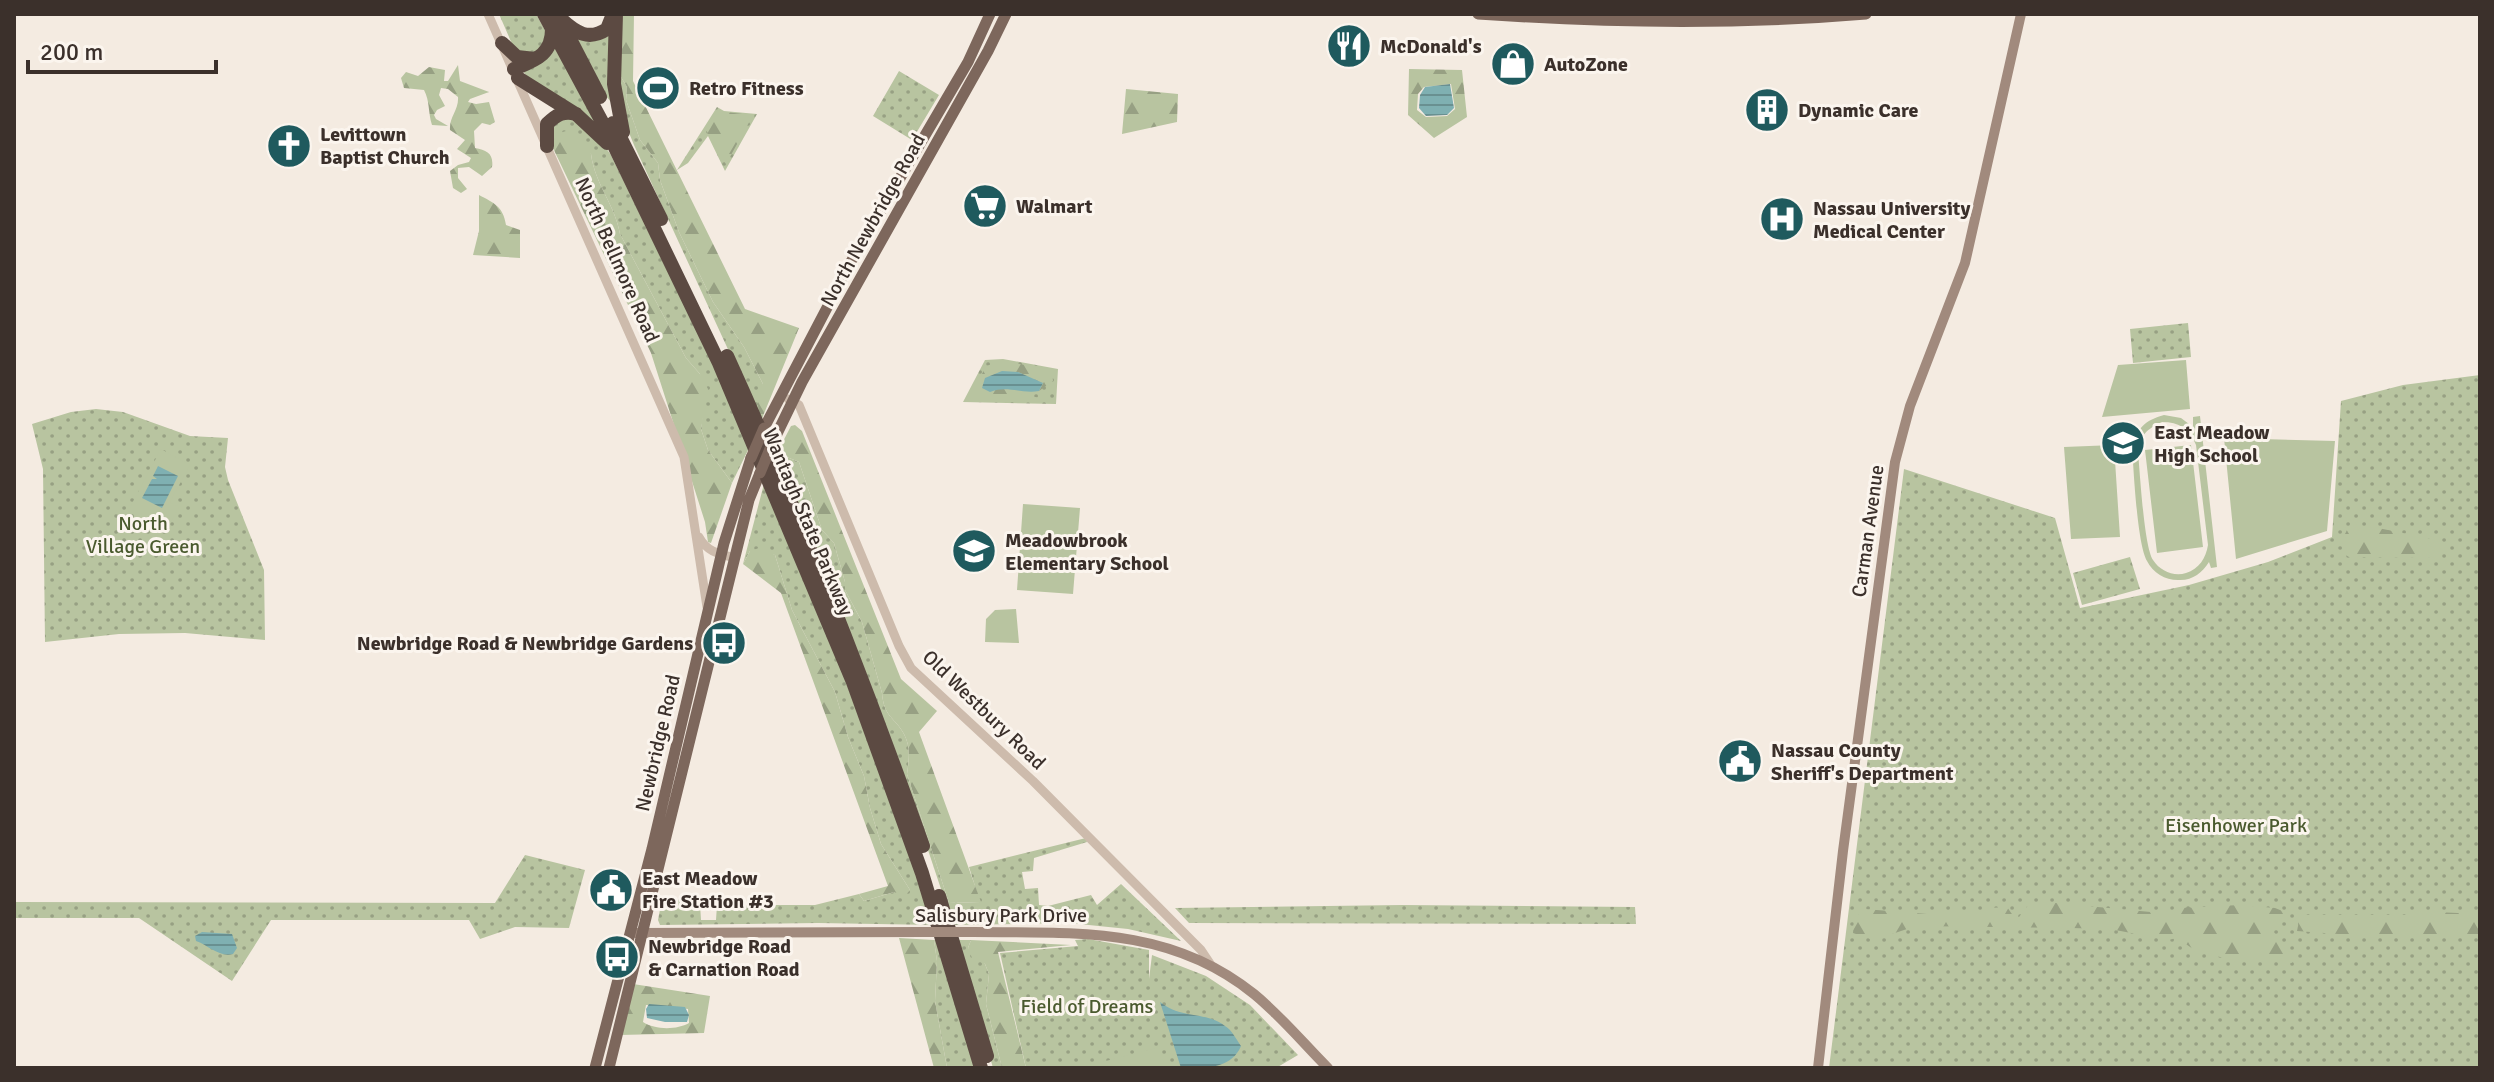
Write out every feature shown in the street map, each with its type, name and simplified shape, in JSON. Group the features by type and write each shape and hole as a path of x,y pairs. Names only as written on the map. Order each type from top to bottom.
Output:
{"highway":[{"path":"614,14 607,29 592,36 575,32 553,19 549,48 540,58 516,73 577,115 624,155"},
{"path":"614,14 614,84 624,155"},
{"name":"Wantagh State Parkway","path":"553,19 757,422 852,653 924,849 990,1068"},
{"path":"502,43 517,57 525,60 540,58"},
{"path":"547,146 546,129 553,118 565,112 577,115"},
{"name":"Wantagh State Parkway","path":"624,155 719,363 853,682 922,873 981,1068"}],"main road":[{"name":"North Newbridge Road","path":"772,444 787,399 852,260 968,62 990,14"},
{"name":"North Newbridge Road","path":"764,428 787,399 949,122 1006,14"},
{"path":"1478,14 1679,23 1866,14"},
{"name":"Carman Avenue","path":"1818,1068 1843,851 1895,462 1910,406 1965,263 2021,14"},
{"path":"938,114 949,122"},
{"name":"Newbridge Road","path":"595,1068 721,555 733,510 764,428"},
{"name":"Newbridge Road","path":"609,1068 749,500 772,444"},
{"name":"Salisbury Park Drive","path":"629,933 973,932 1085,933 1127,937 1211,965 1255,995 1328,1068"}],"street":[{"name":"North Bellmore Road","path":"491,17 679,446 686,468 708,612"},
{"name":"Old Westbury Road","path":"787,399 799,405 899,646 911,668 1114,861 1201,950 1211,965"},
{"path":"696,526 706,547 735,558"}],"green space":[{"path":"499,14 536,14 546,32 543,52 516,53"},
{"path":"623,14 634,14 633,81 745,309 799,328 761,421 756,396 763,384 744,347 713,302 679,232 660,180 658,163 640,140 626,100 627,87 621,77 617,46"},
{"path":"610,32 611,102 600,89 573,36"},
{"path":"555,46 600,127 547,95 522,69"},
{"path":"617,46 621,77 627,87 626,100 640,140 658,163 660,180 679,232 713,302 744,347 763,384 761,421 623,118"},
{"path":"458,65 460,81 489,92 468,102 489,102 495,122 490,125 482,123 474,131 475,148 489,153 492,167 482,176 469,167 458,168 458,178 467,189 461,193 453,188 450,171 471,158 457,149 465,140 450,130 458,97 441,88 439,95 445,106 434,115 448,126 432,125 424,90 404,88 401,78 406,72 418,76 429,67 445,70 444,81 448,81"},
{"path":"1409,69 1462,70 1467,117 1434,138 1408,115","holes":["1451,84 1455,109 1447,116 1426,117 1417,110 1418,94 1424,87"]},
{"path":"899,71 939,95 912,140 873,116"},
{"path":"1126,89 1178,94 1177,122 1122,134"},
{"path":"717,107 724,111 757,114 725,171 708,136 688,163 677,170"},
{"path":"717,111 752,117 726,164 706,130"},
{"path":"568,117 601,141 611,155 744,428 750,446 732,483 708,450 701,429 700,374 686,358 620,234 591,154 552,146 552,124"},
{"path":"566,131 591,154 620,234 686,358 708,389 701,429 708,450 732,483 711,543 708,542 705,522 651,353 552,146 556,134"},
{"path":"479,195 500,209 506,225 520,230 520,258 473,255 479,231"},
{"path":"2188,323 2191,357 2133,363 2130,329"},
{"path":"1003,359 1058,369 1056,404 963,402 985,360"},
{"path":"2186,360 2190,409 2102,417 2118,365"},
{"path":"1004,361 1052,370 1053,381 1039,391 1043,383 1018,372 990,392 1013,389 1016,393 1040,398 1041,403 969,399 969,393 974,390 986,366"},
{"name":"Eisenhower Park","path":"2480,375 2480,1068 1829,1068 1904,469 2055,518 2080,608 2189,585 2268,562 2332,537 2341,401 2403,385"},
{"name":"North Village Green","path":"96,409 123,412 190,436 228,438 225,467 228,480 264,570 265,640 185,633 119,634 45,642 43,469 32,424 71,412"},
{"path":"2200,416 2217,567 2211,568 2209,562 2196,576 2183,580 2164,577 2147,561 2136,507 2132,448 2139,430 2158,417 2181,418 2193,427 2193,417","holes":["2168,422 2187,431 2196,445 2208,545 2204,559 2198,566 2181,574 2168,572 2153,560 2147,540 2141,492 2140,441 2152,427"]},
{"path":"795,425 802,431 901,679 937,711 919,732 981,902 949,903 907,774 909,754 906,739 885,708 862,622 845,590 834,543 822,530 799,462 777,453 791,426"},
{"path":"2224,438 2335,441 2327,531 2236,559"},
{"path":"2114,445 2120,537 2071,539 2064,447"},
{"path":"2191,445 2203,547 2157,553 2145,450"},
{"path":"161,449 190,465 170,502 179,507 166,531 128,511"},
{"path":"777,453 799,462 822,530 834,543 845,590 862,622 885,708 906,739 909,754 907,774 949,903 980,902 969,867 1086,838 1087,842 1034,858 1033,871 1022,872 1025,889 1038,888 1039,905 1048,906 1091,895 1097,905 1121,884 1181,941 1128,929 1069,923 953,925 917,817"},
{"path":"765,480 819,608 935,925 660,925 658,920 662,899 700,904 701,920 716,920 717,905 815,905 859,894 864,901 910,890 881,844 864,776 835,692 792,610 775,555 750,551 743,564"},
{"path":"1023,504 1080,508 1073,594 1017,590"},
{"path":"2353,526 2368,526 2446,544 2440,556 2428,558 2349,557 2344,554 2341,542"},
{"path":"759,548 775,555 792,610 835,692 864,776 881,844 910,890 905,896 894,892 864,901 859,894 888,886 781,593 743,564 750,551"},
{"path":"2130,557 2140,589 2082,605 2073,573"},
{"path":"1016,609 1019,643 985,642 986,619 995,610"},
{"path":"525,855 585,870 569,928 515,927 480,939 469,920 271,920 232,981 139,918 14,918 14,902 495,903"},
{"path":"2045,902 2161,913 2180,908 2240,905 2275,908 2285,912 2286,922 2274,919 2271,929 2288,950 2292,963 2268,958 2228,959 2196,951 2177,938 2168,940 2110,929 1916,926 1874,940 1853,933 1854,919 1864,909 1983,914 1990,908 2007,907 2014,917 2019,917 2029,904"},
{"path":"1402,905 1635,907 1636,924 1189,923 1175,908"},
{"path":"2480,914 2480,936 2393,938 2297,931 2299,921 2305,915"},
{"path":"899,938 934,940 937,961 935,1001 947,1068 934,1068"},
{"name":"Field of Dreams","path":"1088,939 1149,950 1149,979 1152,955 1206,976 1250,1005 1298,1055 1276,1068 1026,1068 1000,953 1078,946 1075,940"},
{"path":"934,940 940,940 975,1068 947,1068 935,1001 937,961"},
{"path":"957,940 971,940 968,948 985,964 989,974 986,1004 1002,1068 993,1068"},
{"path":"971,940 1071,945 998,952 1026,1068 1002,1068 986,1004 989,974 985,964 972,958 968,948"},
{"path":"633,984 710,996 704,1033 620,1035","holes":["646,1005 688,1009 689,1023 684,1025 660,1028 643,1022"]},
{"name":"Field of Dreams","path":"1159,1047 1165,1068 1079,1068"}],"water":[{"path":"1450,84 1454,108 1447,115 1426,116 1419,108 1420,95 1425,87"},
{"path":"1002,371 1018,372 1043,383 1039,391 1032,392 1002,389 990,392 982,388 985,378"},
{"path":"158,466 178,476 162,508 142,498 152,479 157,479 153,476"},
{"path":"202,932 232,934 237,948 233,954 219,953 196,941 195,936"},
{"path":"1160,1002 1177,1011 1218,1021 1232,1032 1241,1046 1223,1064 1181,1068"},
{"path":"649,1004 685,1007 689,1015 687,1022 647,1018"}],"place":[{"name":"McDonald's","path":"1349,46"},
{"name":"AutoZone","path":"1513,64"},
{"name":"Retro Fitness","path":"658,88"},
{"name":"Dynamic Care","path":"1767,110"},
{"name":"Levittown Baptist Church","path":"289,146"},
{"name":"Walmart","path":"985,206"},
{"name":"Nassau University Medical Center","path":"1782,219"},
{"name":"East Meadow High School","path":"2123,443"},
{"name":"Meadowbrook Elementary School","path":"974,551"},
{"name":"Newbridge Road & Newbridge Gardens","path":"724,643"},
{"name":"Nassau County Sheriff's Department","path":"1740,761"},
{"name":"East Meadow Fire Station #3","path":"611,890"},
{"name":"Newbridge Road & Carnation Road","path":"617,957"}]}
